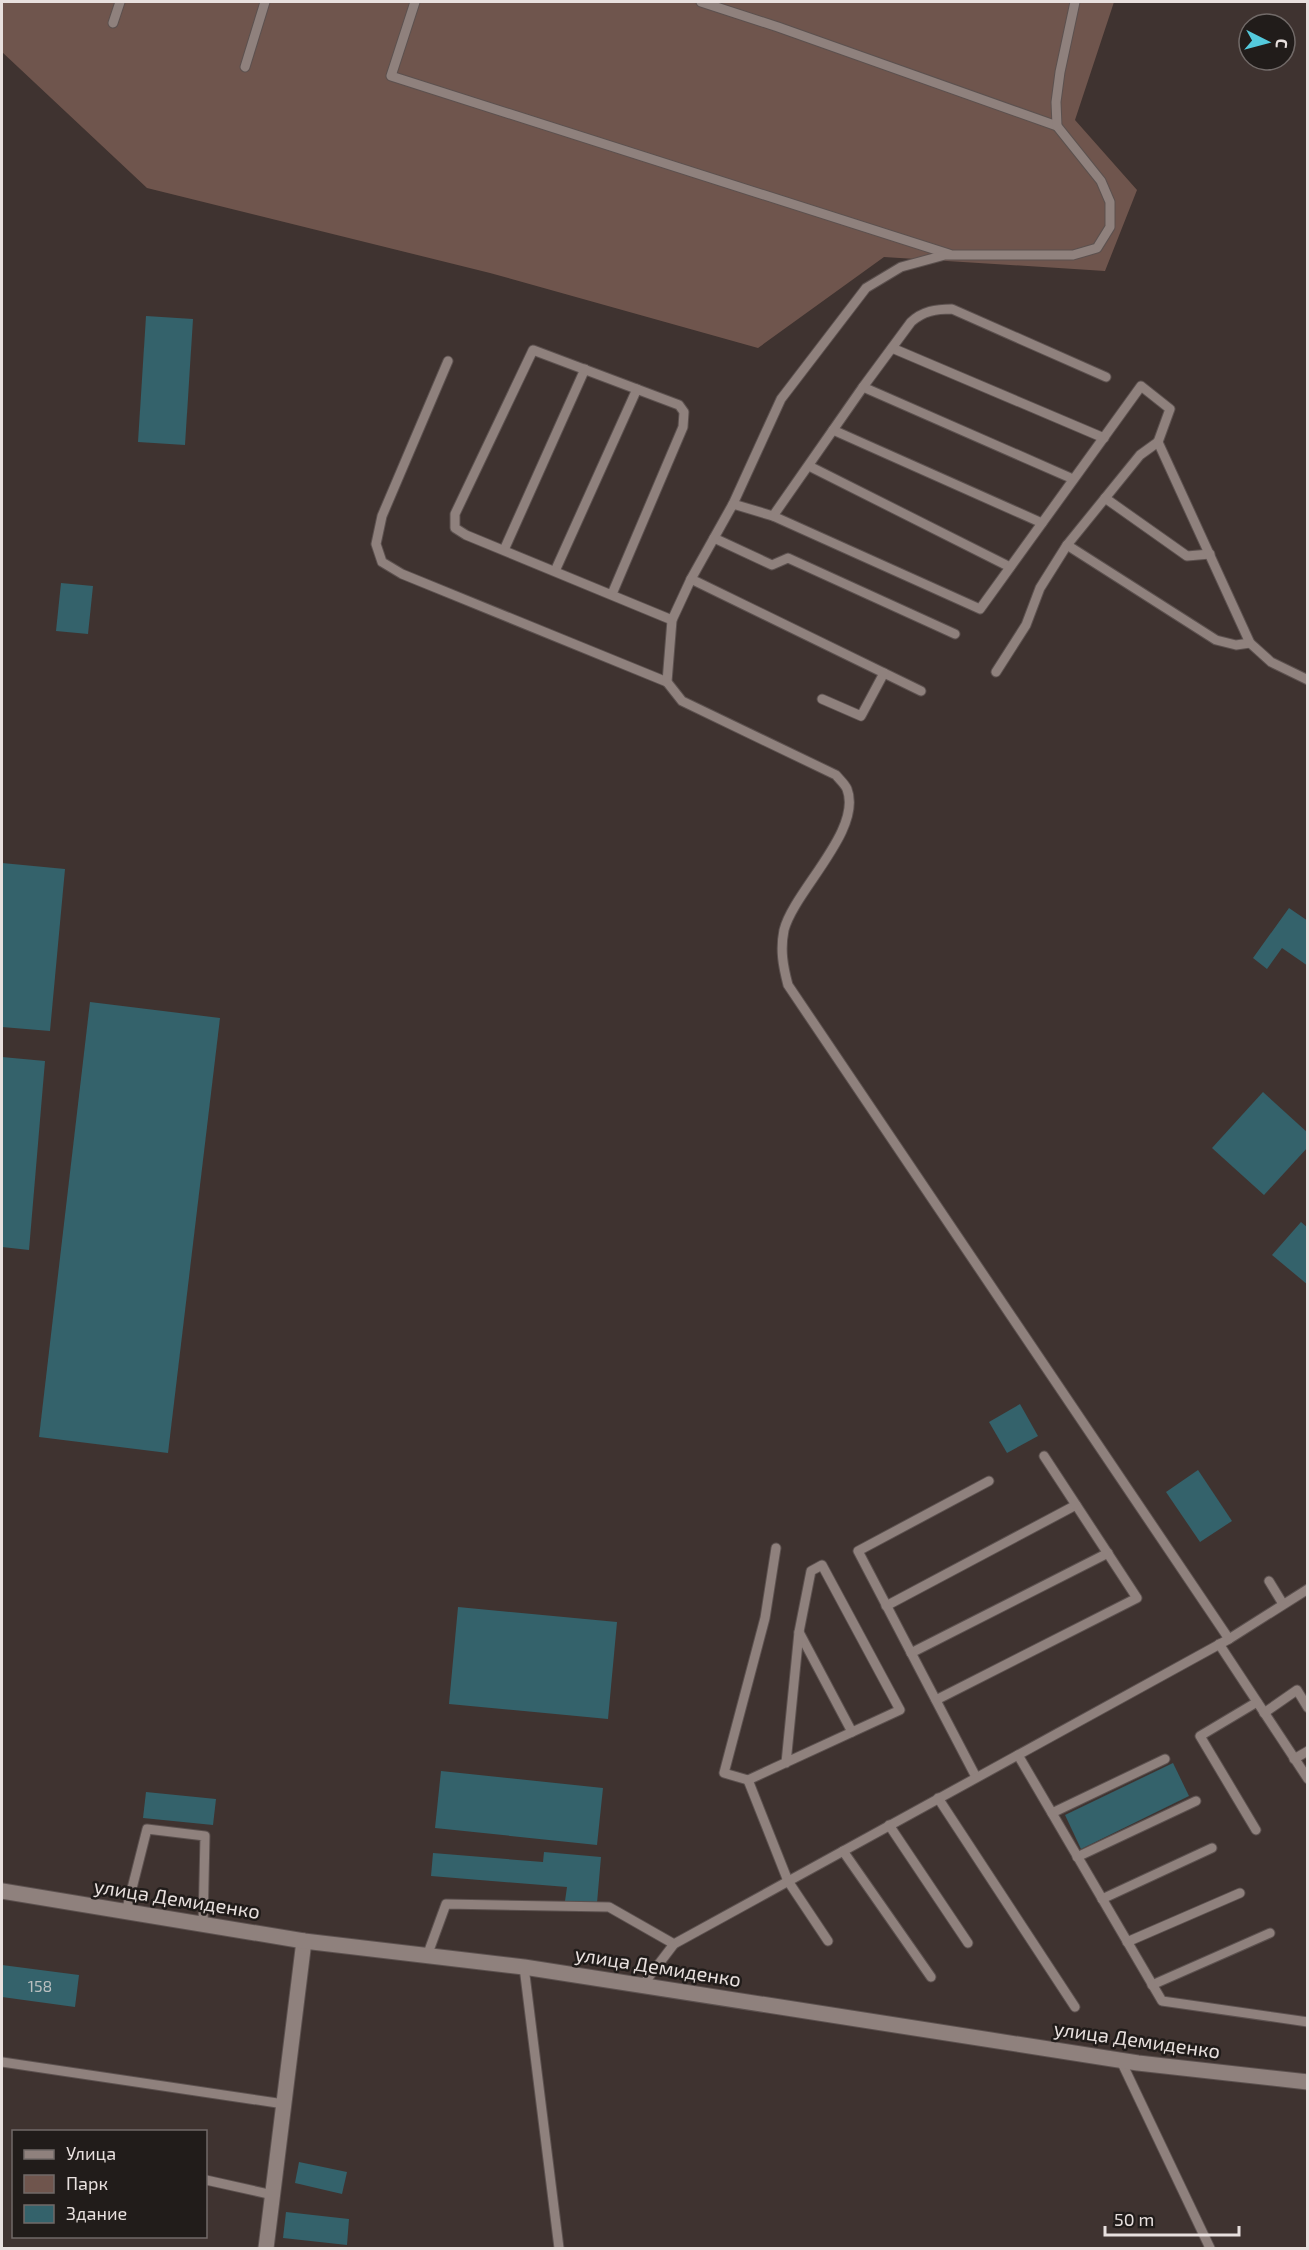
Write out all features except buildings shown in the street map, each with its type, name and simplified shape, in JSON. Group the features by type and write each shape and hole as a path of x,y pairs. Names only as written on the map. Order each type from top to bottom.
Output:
{"main road":[{"name":"улица Демиденко","path":"2,1894 304,1941 524,1967 1122,2061 1308,2082"},
{"path":"266,2248 304,1941"}],"lane":[{"path":"113,23 120,2"},
{"path":"245,67 265,2"},
{"path":"415,2 391,76 954,255"},
{"path":"667,682 672,620 691,579 733,504 781,399 866,288 901,267 945,255 1073,255 1097,248 1110,227 1110,202 1101,182 1057,126 701,2"},
{"path":"1057,126 1056,102 1075,2"},
{"path":"773,516 863,387 911,322 920,314 937,309 952,309 1106,376"},
{"path":"892,348 1104,438"},
{"path":"612,594 683,427 684,412 679,405 533,350 455,514 456,528 466,535 672,620"},
{"path":"448,361 382,516 376,544 382,562 402,574 667,682 682,700 836,774 847,789 849,807 845,827 795,907 785,929 781,958 788,985 1229,1639"},
{"path":"504,550 585,369"},
{"path":"733,504 773,516 980,609 1141,386 1170,409 1158,442 1140,455 1067,545 1040,588 1026,625 996,672"},
{"path":"863,387 1073,479"},
{"path":"555,571 637,389"},
{"path":"833,430 1042,523"},
{"path":"1158,442 1250,643 1270,662 1308,680"},
{"path":"809,466 1010,567"},
{"path":"1105,498 1187,556 1210,554"},
{"path":"714,538 772,564 788,558 955,634"},
{"path":"1067,545 1216,640 1236,645 1250,643"},
{"path":"691,579 921,691"},
{"path":"822,699 861,716 884,673"},
{"path":"936,1700 1137,1598 1044,1456"},
{"path":"976,1777 858,1551 989,1481"},
{"path":"886,1606 1076,1505"},
{"path":"776,1548 765,1618 724,1773 748,1780 786,1763 900,1710 822,1566 811,1571 800,1632 786,1763"},
{"path":"911,1653 1108,1553"},
{"path":"1269,1581 1282,1604"},
{"path":"642,1986 674,1944 1229,1639 1307,1590"},
{"path":"800,1632 852,1732"},
{"path":"1219,1644 1308,1779"},
{"path":"1264,1713 1297,1690 1308,1708"},
{"path":"1256,1830 1200,1736 1257,1702"},
{"path":"1294,1759 1308,1751"},
{"path":"1018,1755 1162,2001 1308,2022"},
{"path":"1052,1813 1165,1759"},
{"path":"748,1780 788,1881 828,1941"},
{"path":"938,1798 1075,2007"},
{"path":"1077,1857 1196,1801"},
{"path":"889,1826 968,1943"},
{"path":"126,1912 147,1829 205,1836 203,1925"},
{"path":"1102,1899 1212,1848"},
{"path":"843,1851 931,1977"},
{"path":"1127,1941 1240,1893"},
{"path":"427,1956 446,1904 609,1907 674,1944"},
{"path":"1152,1985 1270,1933"},
{"path":"524,1967 559,2248"},
{"path":"1122,2061 1210,2248"},
{"path":"2,2062 284,2104"},
{"path":"207,2180 273,2195"}],"green space":[{"path":"2,2 1114,2 1075,120 1137,190 1105,271 884,257 758,348 490,273 147,188 2,52"}]}
